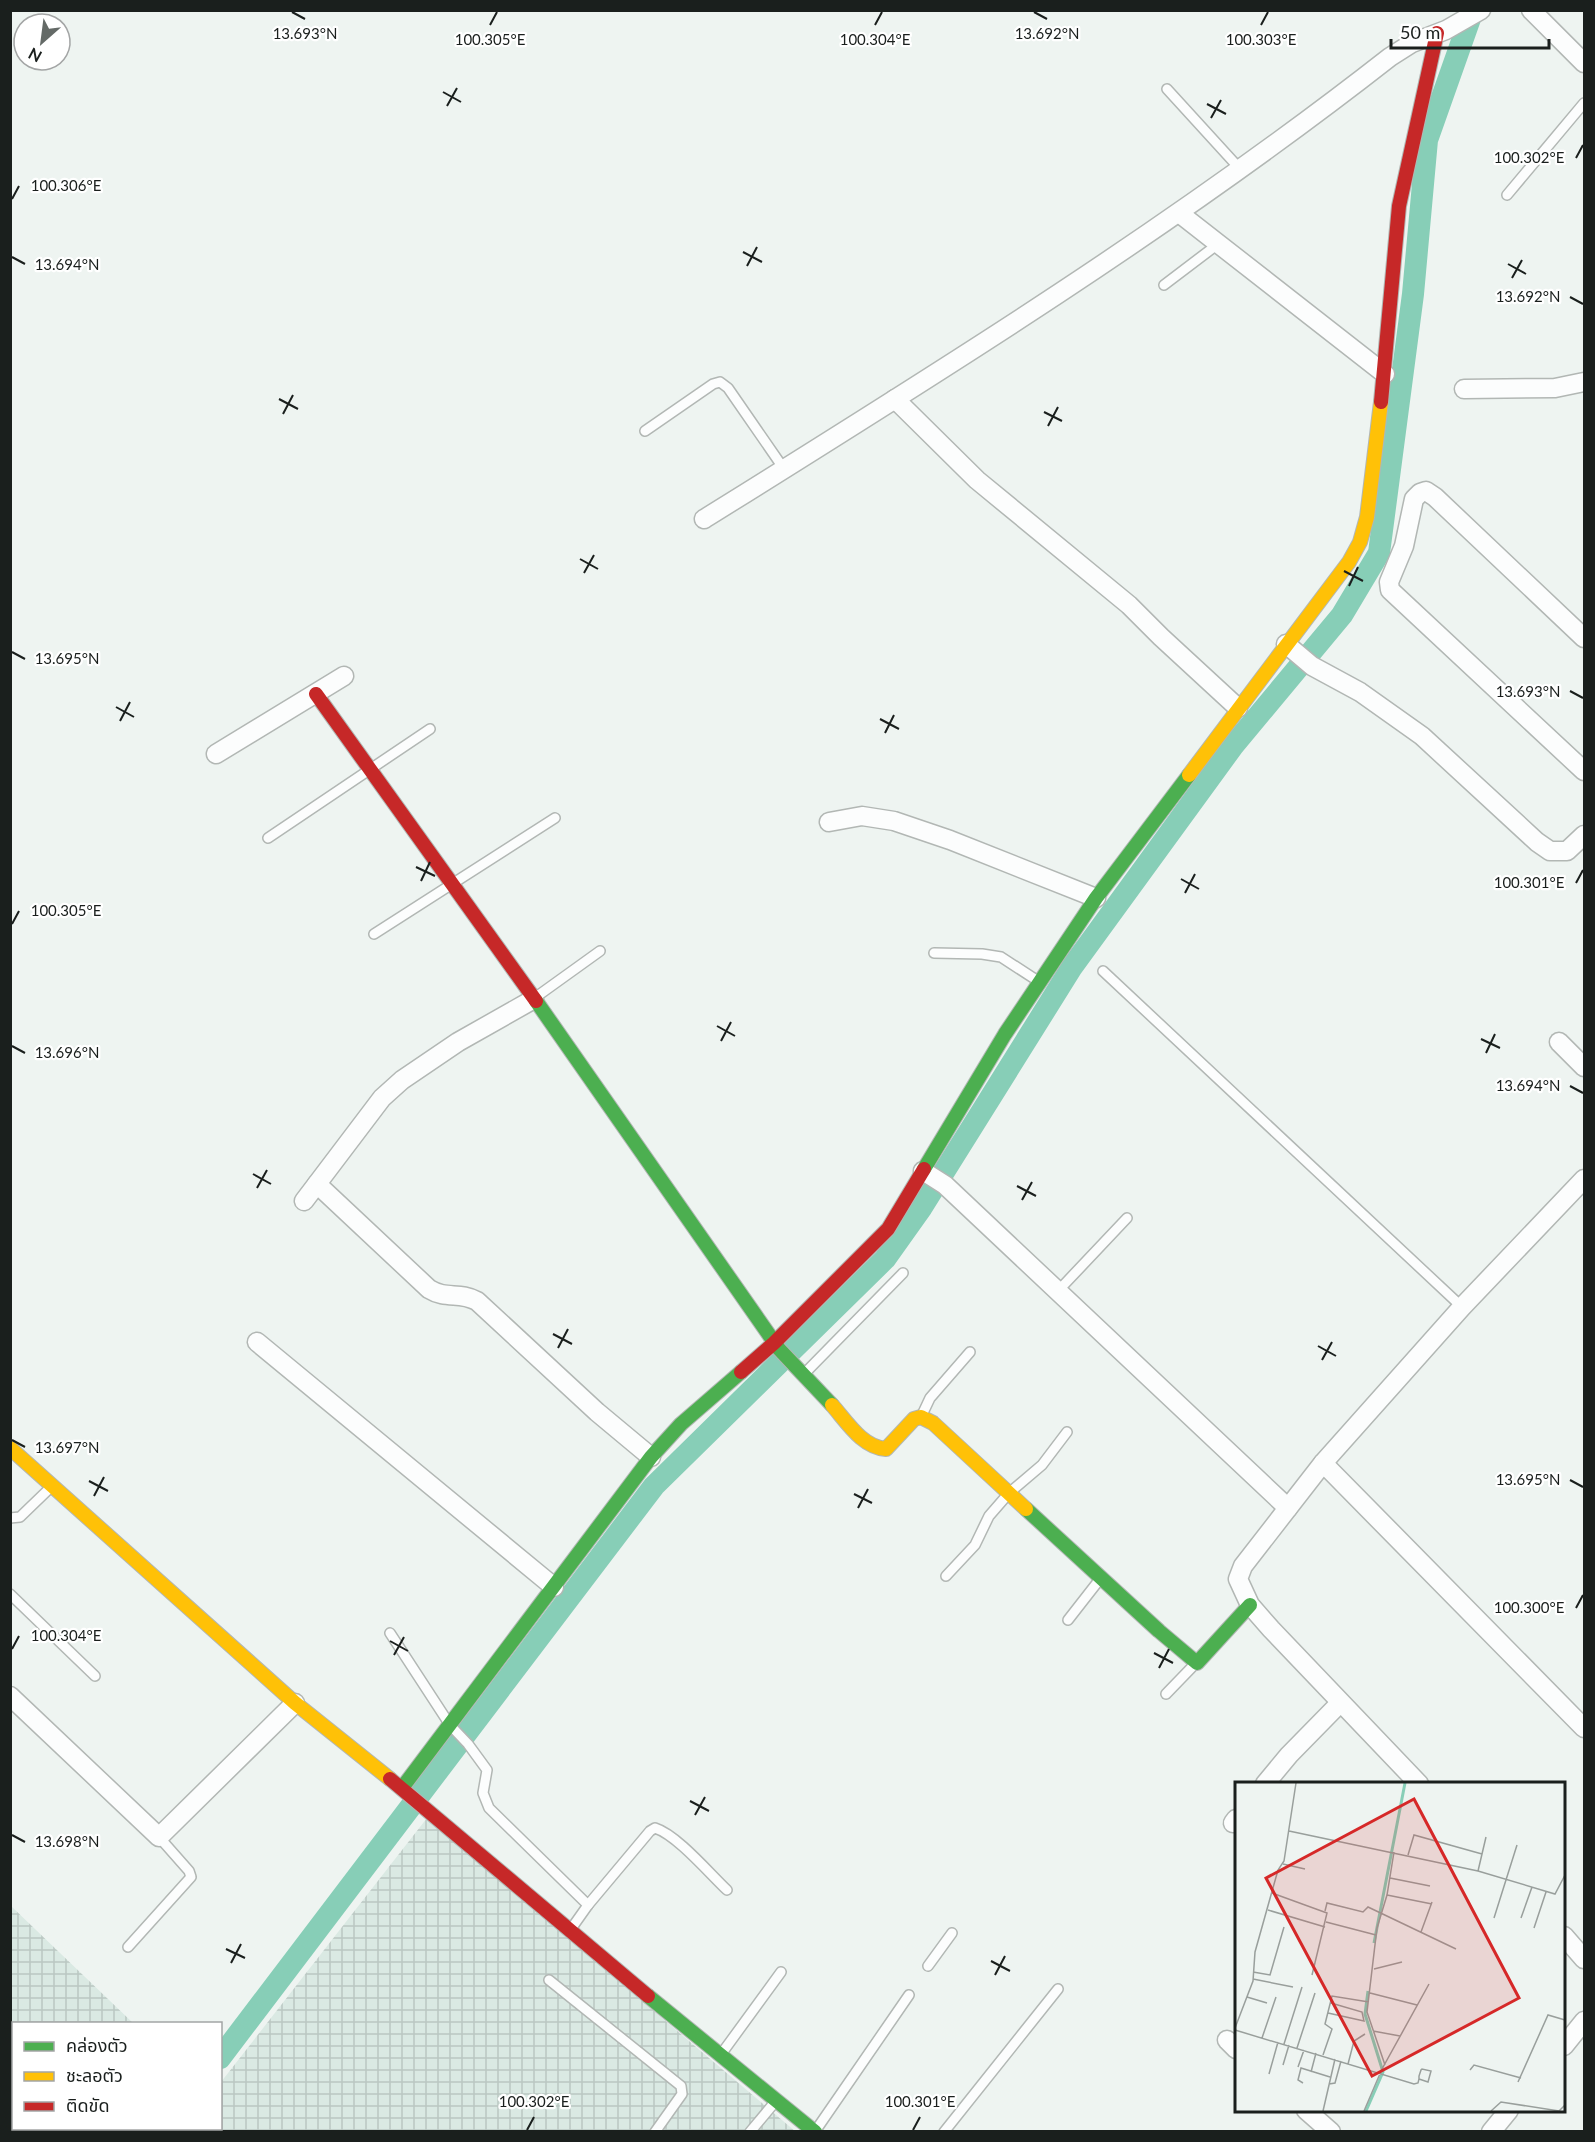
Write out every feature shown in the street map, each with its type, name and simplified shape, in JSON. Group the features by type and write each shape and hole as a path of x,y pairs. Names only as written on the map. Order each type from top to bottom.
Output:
{"street":[{"path":"1531,10 1584,63"},
{"path":"704,519 895,399 1179,213 1390,57 1412,43 1442,32 1480,12"},
{"path":"406,1791 454,1730 554,1587 651,1456 681,1424 776,1346 888,1229 933,1177 1005,1034 1096,898 1238,708 1290,647 1349,562 1360,542 1367,517 1385,374 1399,206 1442,32"},
{"path":"1179,213 1385,374"},
{"path":"1464,388 1555,388 1584,382"},
{"path":"895,399 977,480 1128,605 1238,708"},
{"path":"1584,638 1435,497 1426,492 1420,493 1414,499 1404,546 1389,582 1390,590 1584,771"},
{"path":"1290,647 1312,666 1360,692 1422,736 1550,851 1567,852 1584,835"},
{"path":"216,754 344,676"},
{"path":"316,694 534,999 776,1346 867,1443 876,1448 886,1449 914,1419 921,1417 933,1423 1197,1663 1250,1605"},
{"path":"829,822 862,816 894,821 950,840 1096,898"},
{"path":"303,1201 382,1098 402,1080 458,1042 534,999"},
{"path":"1559,1042 1584,1067"},
{"path":"933,1177 1058,1291 1288,1508"},
{"path":"1417,1782 1271,1629 1250,1605 1238,1579 1243,1566 1323,1463 1462,1307 1584,1179"},
{"path":"317,1184 429,1288 444,1296 464,1296 477,1301 597,1412 651,1456"},
{"path":"257,1342 554,1587"},
{"path":"10,1448 295,1703 406,1791 570,1931 815,2132"},
{"path":"1323,1463 1584,1728"},
{"path":"10,1696 159,1837 295,1703"},
{"path":"1267,1782 1289,1755 1340,1703"},
{"path":"1565,1938 1584,1959"},
{"path":"1565,2044 1584,2021"},
{"path":"1308,2112 1331,2132"},
{"path":"1491,2132 1507,2112"}],"lane":[{"path":"1167,89 1240,169"},
{"path":"1508,195 1584,103"},
{"path":"1164,285 1218,244"},
{"path":"645,431 713,384 720,382 728,388 784,469"},
{"path":"268,838 430,729"},
{"path":"374,934 555,818"},
{"path":"534,999 600,951"},
{"path":"934,953 982,954 1001,957 1040,982"},
{"path":"1103,971 1462,1307"},
{"path":"1058,1291 1127,1218"},
{"path":"803,1375 903,1273"},
{"path":"921,1417 930,1398 970,1352"},
{"path":"946,1576 975,1545 989,1516 1009,1493 1042,1465 1067,1432"},
{"path":"10,1518 20,1517 52,1485"},
{"path":"1068,1620 1101,1577"},
{"path":"10,1594 95,1676"},
{"path":"390,1633 454,1730 468,1744 487,1770 483,1793 489,1808 588,1905"},
{"path":"1166,1694 1197,1663"},
{"path":"570,1931 588,1905 650,1831 655,1828 673,1838 726,1890"},
{"path":"128,1947 191,1877 189,1871 159,1837"},
{"path":"928,1966 952,1933"},
{"path":"721,2055 781,1972"},
{"path":"549,1980 681,2086 682,2094 656,2132"},
{"path":"944,2132 1058,1989"},
{"path":"815,2132 909,1995"},
{"path":"750,2132 776,2100"}],"shaded area":[{"path":"427,1818 796,2132 182,2132 183,2130 222,2130 222,2081"},
{"path":"11,1906 132,2022 12,2022 12,2130 143,2130 11,2131"}],"waterway":[{"path":"222,2055 654,1486 885,1259 922,1207 1072,967 1233,746 1342,615 1379,553 1413,294 1427,140 1473,10"}],"traffic: fast":[{"path":"924,1169 1005,1034 1096,898 1189,775"},
{"path":"536,1001 779,1349 832,1405"},
{"path":"402,1788 651,1457 681,1424 741,1372"},
{"path":"1026,1509 1197,1663 1250,1605"},
{"path":"648,1996 815,2132"}],"traffic: slow":[{"path":"1189,775 1349,562 1360,542 1367,517 1381,402"},
{"path":"832,1405 862,1439 886,1449 914,1419 921,1417 933,1423 1026,1509"},
{"path":"10,1448 295,1703 390,1779"}],"traffic: jam":[{"path":"1381,402 1399,206 1437,33"},
{"path":"316,694 536,1001"},
{"path":"741,1372 774,1343 888,1229 924,1169"},
{"path":"390,1779 648,1996"}]}
